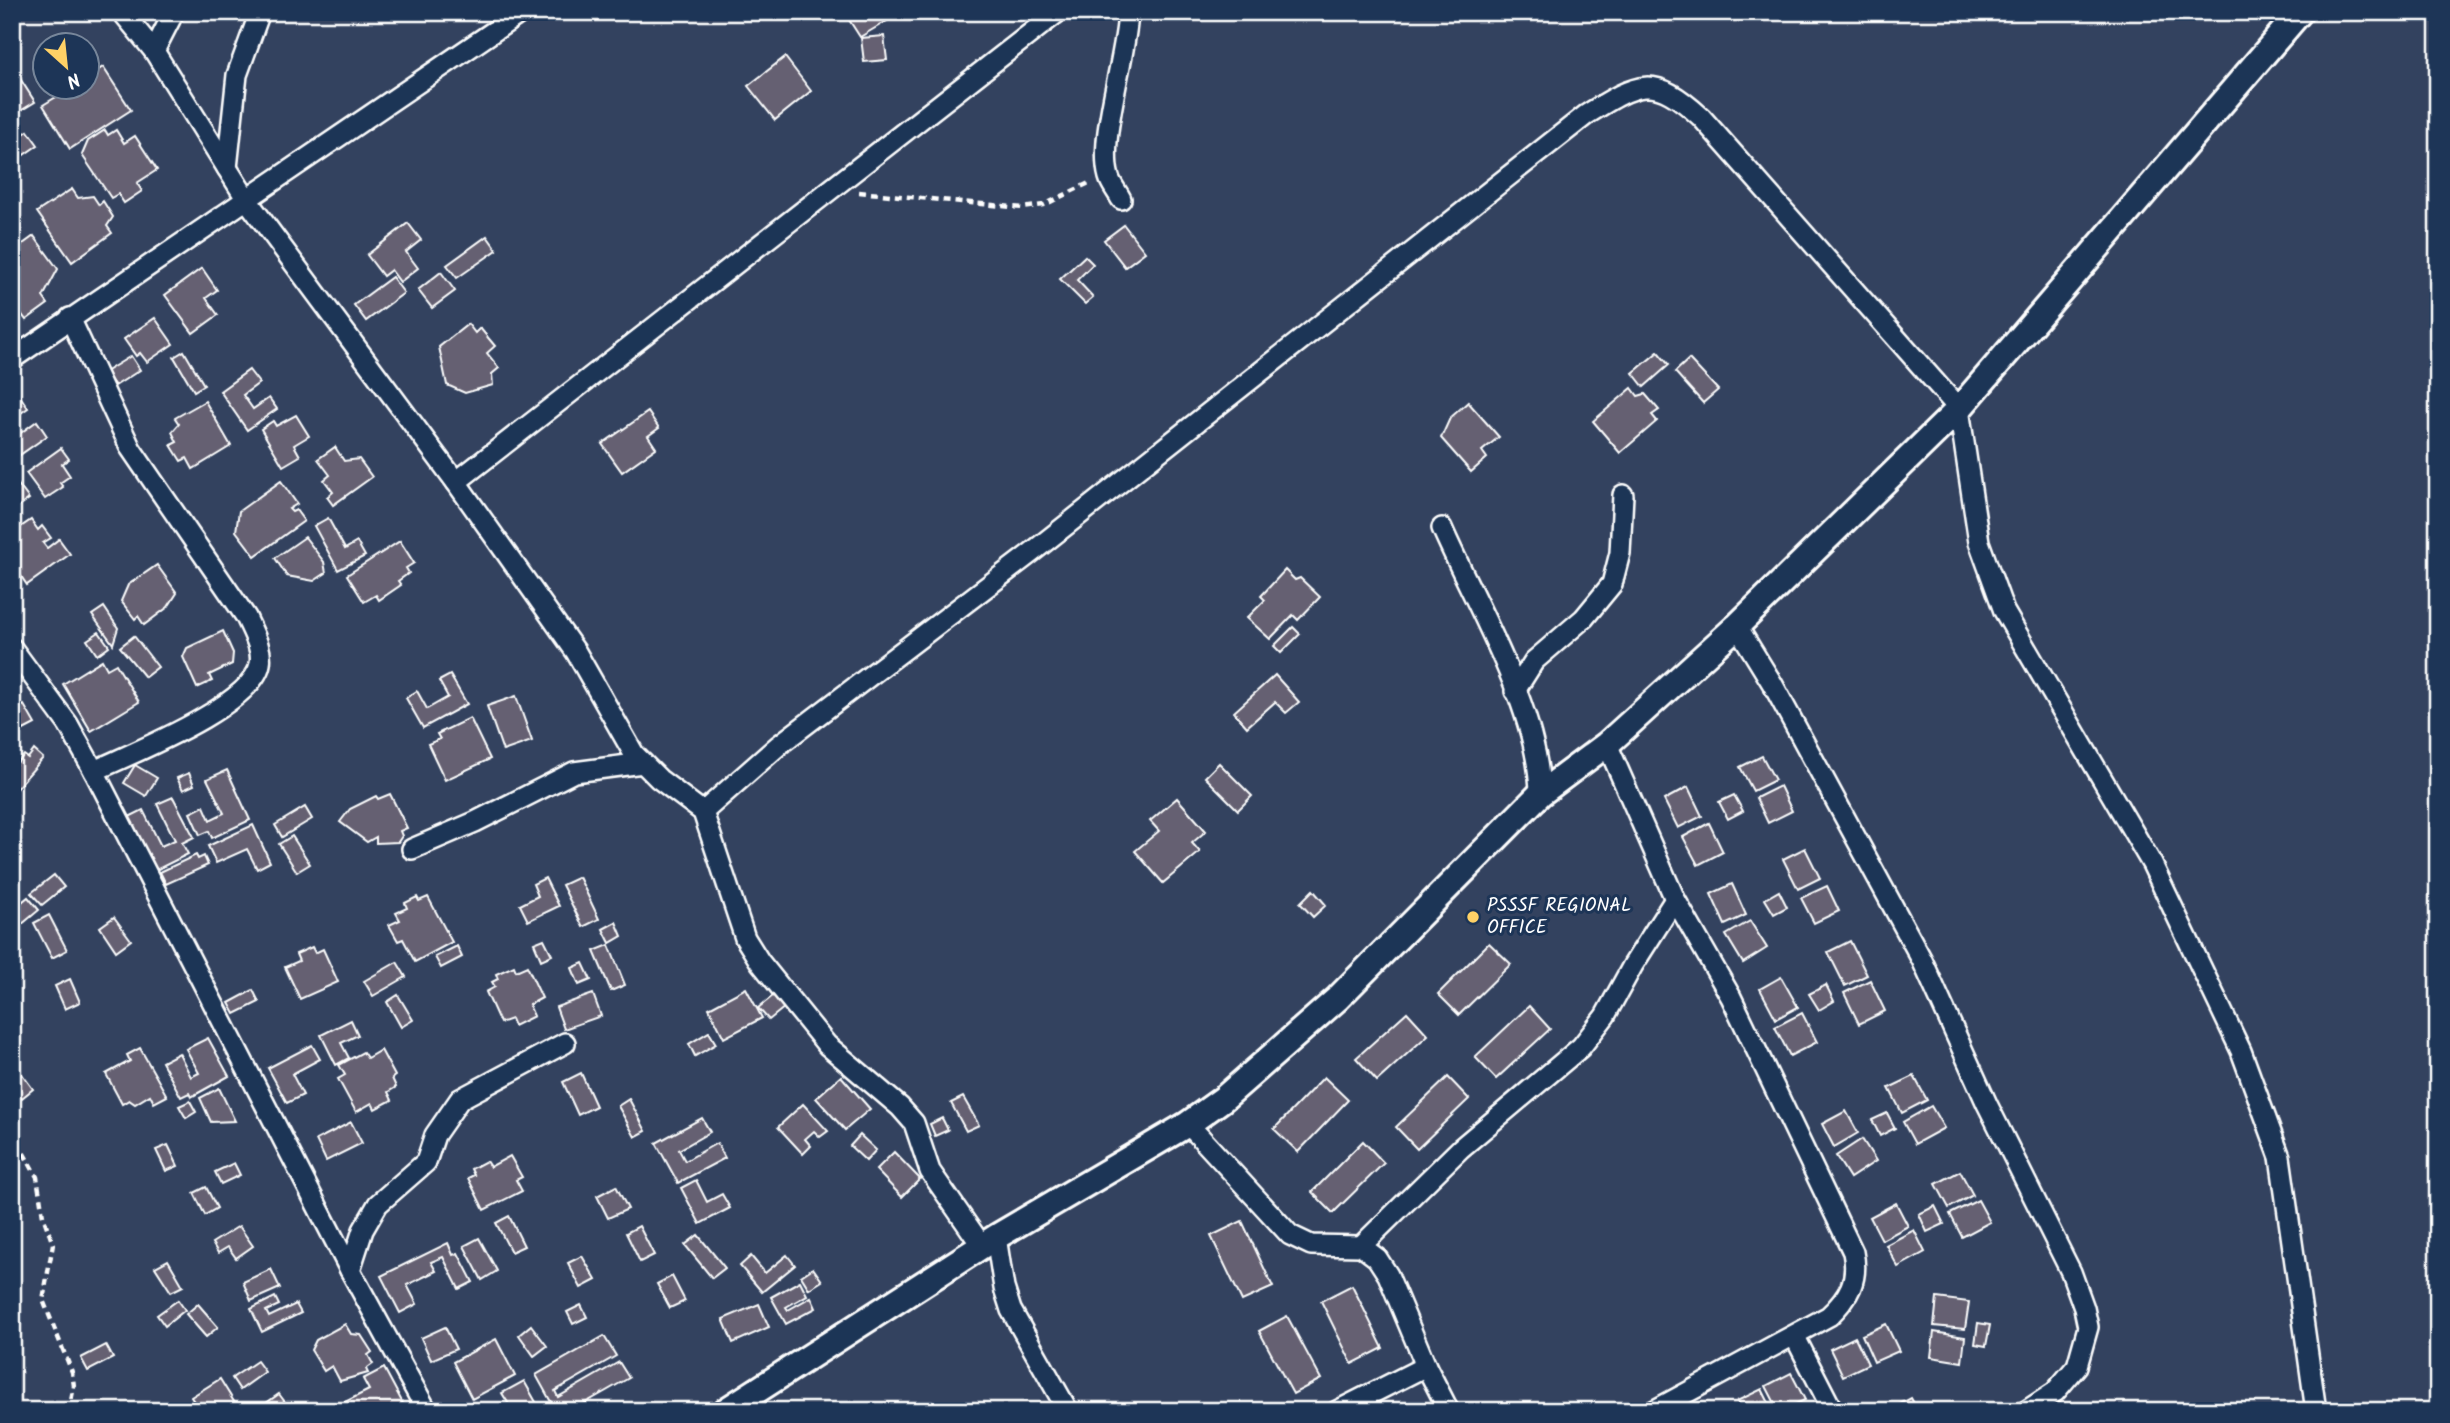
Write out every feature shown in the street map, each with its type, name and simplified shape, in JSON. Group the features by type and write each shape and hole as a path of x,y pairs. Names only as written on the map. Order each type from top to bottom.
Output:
{"street":[{"path":"122,12 154,51 247,200 456,482 576,652 618,727 643,764 703,812 745,938 760,962 827,1045 900,1107 914,1123 930,1171 989,1242 1011,1310 1068,1411"},
{"path":"154,51 174,12"},
{"path":"227,168 237,75 260,12"},
{"path":"12,359 522,12"},
{"path":"456,482 1058,12"},
{"path":"1121,199 1109,173 1107,147 1127,34 1128,12"},
{"path":"725,1411 989,1242 1188,1124 1223,1100 1337,999 1540,794 1607,744 1737,626 1959,409 2300,12"},
{"path":"703,812 779,745 1031,553 1586,115 1620,94 1653,85 1677,95 1701,117 1959,409 1979,542 2004,611 2152,864 2241,1051 2280,1157 2316,1411"},
{"path":"70,318 131,449 246,617 257,643 261,663 253,680 226,704 94,771"},
{"path":"1515,691 1534,661 1584,618 1612,584 1619,552 1623,495"},
{"path":"1442,528 1535,742 1540,766 1540,794"},
{"path":"1737,626 1772,683 1842,817 1922,960 1987,1104 2070,1272 2084,1308 2088,1327 2077,1366 2055,1392 2026,1411"},
{"path":"12,648 68,724 94,771 349,1270 427,1411"},
{"path":"1607,744 1675,899 1731,997 1853,1252 1857,1270 1843,1303 1829,1317 1653,1411"},
{"path":"412,849 475,822 574,772 643,764"},
{"path":"1361,1246 1461,1148 1581,1047 1605,1016 1633,965 1675,899"},
{"path":"349,1270 363,1230 378,1204 426,1162 435,1135 460,1099 565,1043"},
{"path":"1188,1124 1290,1235 1311,1245 1361,1246 1377,1258 1388,1275 1426,1366 1449,1411"},
{"path":"1795,1336 1833,1411"},
{"path":"1337,1411 1426,1366"}],"path":[{"path":"833,190 1023,208 1044,205 1109,173"},
{"path":"12,1132 37,1177 43,1216 53,1244 43,1300 72,1372 74,1386 69,1411"}],"building":[{"path":"844,12 882,12 887,21 860,37"},
{"path":"884,36 887,60 864,62 861,38"},
{"path":"785,57 811,91 775,120 748,86"},
{"path":"12,66 32,97 32,102 35,102 12,116"},
{"path":"102,68 131,110 70,149 43,105 48,102 102,102"},
{"path":"105,130 108,135 116,130 124,143 135,136 157,170 137,183 142,191 124,203 118,194 111,198 82,155 88,141"},
{"path":"28,131 38,145 12,163 12,142"},
{"path":"72,189 78,198 93,196 99,205 103,201 113,217 107,226 112,233 72,262 37,212"},
{"path":"408,223 421,240 406,252 418,268 400,282 391,270 383,276 367,255"},
{"path":"1124,225 1145,252 1125,267 1104,240"},
{"path":"34,236 58,269 43,297 48,304 26,320 12,301 12,252"},
{"path":"487,236 497,250 457,278 447,265"},
{"path":"1085,256 1093,264 1077,280 1093,297 1085,304 1060,279"},
{"path":"202,268 217,290 206,298 218,315 193,333 165,295"},
{"path":"441,272 455,291 432,308 418,290"},
{"path":"392,277 404,293 366,321 354,305"},
{"path":"155,318 173,344 147,362 140,353 136,356 124,339"},
{"path":"468,324 475,333 480,328 495,346 487,353 499,368 492,374 493,385 465,393 447,385 439,347"},
{"path":"184,351 204,385 194,391 174,357"},
{"path":"1658,352 1669,365 1644,387 1633,373"},
{"path":"131,356 140,370 115,386 105,372"},
{"path":"1689,359 1718,390 1703,403 1675,372"},
{"path":"249,370 259,383 243,395 253,409 269,398 277,409 247,430 220,391"},
{"path":"1632,388 1638,396 1645,394 1659,410 1652,415 1657,421 1620,453 1593,421"},
{"path":"18,393 28,408 12,419 12,396"},
{"path":"205,401 231,446 193,469 187,458 181,461 171,445 177,442 172,432 179,424 175,418"},
{"path":"1468,402 1499,437 1482,451 1487,458 1471,472 1441,438 1450,418"},
{"path":"648,412 659,428 648,436 656,448 622,472 602,444"},
{"path":"296,415 309,436 294,445 300,456 283,466 261,429 273,421 276,426"},
{"path":"37,421 47,436 17,457 12,450 12,425 19,434"},
{"path":"335,447 344,461 359,459 372,477 333,505 327,497 333,492 324,480 330,475 318,459"},
{"path":"61,448 69,459 62,464 70,476 60,483 63,487 45,499 26,473"},
{"path":"281,481 297,504 289,509 292,512 296,510 304,521 255,556 236,531 239,511"},
{"path":"17,483 29,499 12,511 12,486"},
{"path":"328,518 345,549 357,542 365,556 338,570 314,526"},
{"path":"31,520 38,530 42,526 51,538 43,543 47,548 59,539 70,554 27,585 18,572 12,576 12,533"},
{"path":"305,537 324,562 326,573 314,581 287,576 275,558"},
{"path":"400,541 414,563 406,568 409,573 398,581 401,585 379,600 376,595 364,602 347,575"},
{"path":"157,565 177,593 168,607 144,625 138,616 135,619 121,601 128,585"},
{"path":"1285,570 1295,580 1300,578 1320,597 1298,620 1293,615 1270,639 1247,618 1265,600 1261,596"},
{"path":"104,607 118,628 113,644 92,615"},
{"path":"1293,627 1300,634 1281,653 1274,646"},
{"path":"223,631 233,653 232,664 209,675 212,681 197,688 183,657 187,648"},
{"path":"99,632 109,646 97,655 87,640"},
{"path":"134,636 158,667 145,677 120,647"},
{"path":"102,660 107,669 116,664 139,702 91,731 63,684"},
{"path":"450,675 467,704 423,728 406,698 417,691 427,709 448,697 439,681"},
{"path":"1275,675 1299,702 1286,713 1275,702 1247,727 1234,712"},
{"path":"516,696 532,741 503,751 487,706"},
{"path":"12,702 16,709 24,705 35,724 12,736"},
{"path":"470,718 490,759 445,780 428,744 440,739 437,734"},
{"path":"34,750 43,758 16,789 12,786 12,768 24,755 28,758"},
{"path":"1762,756 1775,780 1753,791 1740,767"},
{"path":"1219,763 1252,796 1238,810 1205,777"},
{"path":"135,765 157,778 146,796 124,783"},
{"path":"227,770 250,820 212,838 209,831 200,835 190,813 204,806 210,820 224,813 207,779"},
{"path":"189,773 194,785 183,790 177,778"},
{"path":"1780,786 1792,811 1768,823 1756,798"},
{"path":"1688,787 1702,816 1678,828 1664,800"},
{"path":"390,794 407,828 400,831 402,836 398,842 376,843 376,837 367,842 340,822 350,809 376,796 378,799"},
{"path":"1734,795 1743,811 1728,819 1719,802"},
{"path":"173,797 194,837 182,843 188,854 154,871 127,818 143,810 161,846 175,840 157,804"},
{"path":"1177,798 1206,831 1192,843 1200,852 1163,883 1135,851 1159,831 1150,821"},
{"path":"305,807 312,819 282,837 275,825"},
{"path":"1709,823 1723,852 1698,865 1683,837"},
{"path":"253,825 270,862 257,869 247,849 216,863 208,846"},
{"path":"292,836 310,864 297,872 279,844"},
{"path":"1805,848 1820,878 1798,889 1783,859"},
{"path":"196,855 198,859 204,856 208,865 166,884 160,872"},
{"path":"54,875 64,887 42,905 31,893"},
{"path":"579,877 599,919 583,927 562,885"},
{"path":"545,878 559,906 528,921 520,905 538,896 533,884"},
{"path":"1732,884 1746,915 1725,925 1711,894"},
{"path":"1827,886 1839,911 1814,923 1801,898"},
{"path":"1313,890 1326,905 1313,917 1300,903"},
{"path":"1779,891 1787,907 1774,914 1765,899"},
{"path":"28,897 39,910 15,930 12,910"},
{"path":"417,897 419,901 428,897 452,942 415,962 403,939 398,941 389,925 400,920 396,913 407,908 405,903"},
{"path":"49,915 67,950 52,958 34,923"},
{"path":"114,917 131,940 116,951 100,927"},
{"path":"1750,921 1767,948 1743,963 1726,935"},
{"path":"616,922 622,936 610,943 603,929"},
{"path":"544,939 552,955 541,960 534,943"},
{"path":"1850,941 1867,975 1845,986 1828,952"},
{"path":"1489,943 1511,964 1459,1015 1438,994"},
{"path":"609,945 625,985 611,991 594,951"},
{"path":"457,946 462,957 441,968 435,957"},
{"path":"312,947 315,953 323,949 338,982 300,999 285,967 299,961 296,954"},
{"path":"397,962 406,977 373,996 364,981"},
{"path":"583,963 591,980 579,985 572,968"},
{"path":"514,966 516,971 527,966 542,998 529,1005 534,1016 514,1026 511,1019 500,1023 486,992 495,987 492,982 498,979 496,974"},
{"path":"1781,977 1798,1007 1776,1019 1760,989"},
{"path":"70,979 80,1002 65,1009 55,986"},
{"path":"1870,980 1885,1011 1859,1024 1844,993"},
{"path":"1826,985 1834,1001 1819,1010 1809,994"},
{"path":"746,988 762,1018 724,1038 709,1008"},
{"path":"253,990 259,1002 235,1014 229,1003"},
{"path":"593,994 601,1016 564,1029 556,1007"},
{"path":"398,995 413,1020 401,1027 387,1002"},
{"path":"774,995 785,1007 769,1020 758,1008"},
{"path":"1529,1006 1550,1029 1496,1079 1475,1057"},
{"path":"1407,1012 1428,1035 1377,1081 1356,1058"},
{"path":"1802,1013 1817,1042 1790,1056 1775,1027"},
{"path":"351,1020 358,1035 341,1043 349,1058 336,1065 321,1035"},
{"path":"709,1032 716,1044 695,1056 689,1044"},
{"path":"208,1038 229,1076 191,1097 189,1093 181,1097 162,1062 179,1053 191,1077 199,1073 186,1049"},
{"path":"312,1045 320,1059 292,1074 303,1095 287,1103 268,1068"},
{"path":"140,1048 167,1096 154,1103 150,1095 135,1104 129,1100 122,1104 106,1074 130,1061 127,1055"},
{"path":"381,1050 395,1076 392,1078 396,1087 388,1092 392,1100 375,1109 372,1103 356,1112 338,1079 345,1075 339,1065 363,1052 367,1058"},
{"path":"581,1073 596,1106 578,1115 563,1082"},
{"path":"22,1074 33,1089 12,1106 12,1082"},
{"path":"841,1076 870,1109 845,1130 816,1098"},
{"path":"1914,1076 1927,1100 1902,1113 1889,1088"},
{"path":"1324,1077 1348,1100 1298,1152 1274,1129"},
{"path":"1448,1077 1469,1099 1417,1149 1396,1127"},
{"path":"219,1088 235,1121 211,1122 200,1098"},
{"path":"963,1097 979,1125 966,1131 951,1103"},
{"path":"629,1099 646,1131 635,1137 618,1106"},
{"path":"190,1101 196,1112 186,1118 179,1106"},
{"path":"803,1104 828,1131 820,1137 814,1131 805,1139 811,1146 803,1154 778,1127"},
{"path":"1931,1106 1944,1128 1915,1144 1903,1122"},
{"path":"1846,1111 1858,1133 1834,1147 1822,1124"},
{"path":"1887,1113 1895,1128 1880,1136 1872,1120"},
{"path":"702,1118 710,1132 679,1150 685,1161 717,1143 725,1158 678,1183 656,1143"},
{"path":"942,1118 948,1130 935,1136 930,1124"},
{"path":"351,1122 362,1143 326,1161 316,1140"},
{"path":"860,1135 876,1150 866,1161 850,1146"},
{"path":"1862,1139 1876,1161 1850,1178 1836,1156"},
{"path":"1363,1141 1384,1163 1333,1213 1312,1192"},
{"path":"168,1145 178,1166 166,1171 156,1150"},
{"path":"894,1152 920,1179 902,1197 876,1170"},
{"path":"510,1156 522,1177 516,1180 522,1191 484,1210 468,1178 474,1175 471,1169 486,1161 490,1167"},
{"path":"234,1163 240,1175 221,1184 215,1172"},
{"path":"1960,1171 1973,1195 1949,1208 1936,1184"},
{"path":"696,1180 707,1202 722,1194 730,1208 700,1224 681,1188"},
{"path":"616,1186 628,1209 608,1218 597,1196"},
{"path":"206,1187 217,1208 205,1215 194,1193"},
{"path":"1978,1200 1990,1222 1962,1237 1950,1214"},
{"path":"1896,1203 1908,1226 1882,1240 1870,1217"},
{"path":"1935,1206 1944,1224 1927,1232 1919,1214"},
{"path":"509,1216 524,1246 511,1252 496,1223"},
{"path":"1242,1221 1273,1287 1242,1301 1211,1236"},
{"path":"239,1226 253,1246 236,1258 228,1247 218,1253 212,1243"},
{"path":"639,1226 654,1255 640,1262 626,1233"},
{"path":"1914,1230 1925,1252 1898,1267 1886,1245"},
{"path":"698,1235 725,1268 712,1278 685,1245"},
{"path":"479,1238 497,1271 482,1280 464,1246"},
{"path":"448,1243 453,1255 458,1253 473,1282 459,1289 443,1257 431,1262 436,1271 407,1285 417,1304 400,1313 381,1276"},
{"path":"787,1255 795,1265 762,1292 740,1266 751,1256 765,1273"},
{"path":"582,1256 596,1280 581,1288 568,1263"},
{"path":"168,1260 183,1286 171,1292 155,1267"},
{"path":"813,1268 822,1281 809,1289 801,1276"},
{"path":"271,1269 280,1288 251,1301 243,1282"},
{"path":"672,1276 685,1301 670,1308 657,1284"},
{"path":"800,1281 807,1295 786,1307 788,1310 811,1297 816,1308 786,1324 771,1297"},
{"path":"1352,1285 1383,1348 1352,1364 1321,1301"},
{"path":"275,1297 279,1305 266,1311 269,1317 296,1304 301,1313 262,1332 251,1309"},
{"path":"1937,1298 1969,1302 1965,1329 1934,1326"},
{"path":"178,1300 185,1310 165,1326 157,1315"},
{"path":"198,1304 218,1327 206,1337 186,1314"},
{"path":"759,1304 769,1327 733,1343 723,1319"},
{"path":"581,1305 587,1317 573,1324 567,1312"},
{"path":"1287,1316 1321,1379 1293,1394 1259,1331"},
{"path":"1978,1323 1990,1325 1986,1346 1975,1344"},
{"path":"345,1324 351,1334 361,1335 372,1352 368,1355 373,1364 366,1369 368,1373 340,1381 332,1366 324,1371 311,1350 316,1340"},
{"path":"1886,1324 1899,1351 1874,1362 1862,1335"},
{"path":"531,1325 547,1346 534,1356 519,1335"},
{"path":"445,1327 456,1349 431,1360 421,1338"},
{"path":"1934,1332 1965,1337 1962,1362 1931,1357"},
{"path":"604,1336 616,1356 555,1391 558,1397 619,1362 629,1378 571,1411 556,1411 536,1375"},
{"path":"1855,1337 1868,1364 1843,1376 1830,1349"},
{"path":"496,1339 515,1376 472,1399 453,1362"},
{"path":"106,1345 113,1358 88,1371 81,1358"},
{"path":"257,1361 265,1372 240,1390 232,1378"},
{"path":"384,1368 407,1411 342,1411 339,1405 369,1390 363,1379"},
{"path":"1791,1373 1805,1400 1779,1411 1766,1386"},
{"path":"220,1379 236,1405 227,1411 200,1411 191,1397"},
{"path":"524,1381 541,1411 513,1411 502,1393"},
{"path":"1762,1389 1773,1411 1742,1411 1737,1401"},
{"path":"279,1394 288,1406 281,1411 255,1411"},
{"path":"1911,1398 1918,1411 1887,1411"}],"place":[{"name":"PSSSF REGIONAL OFFICE","path":"1473,917"}]}
